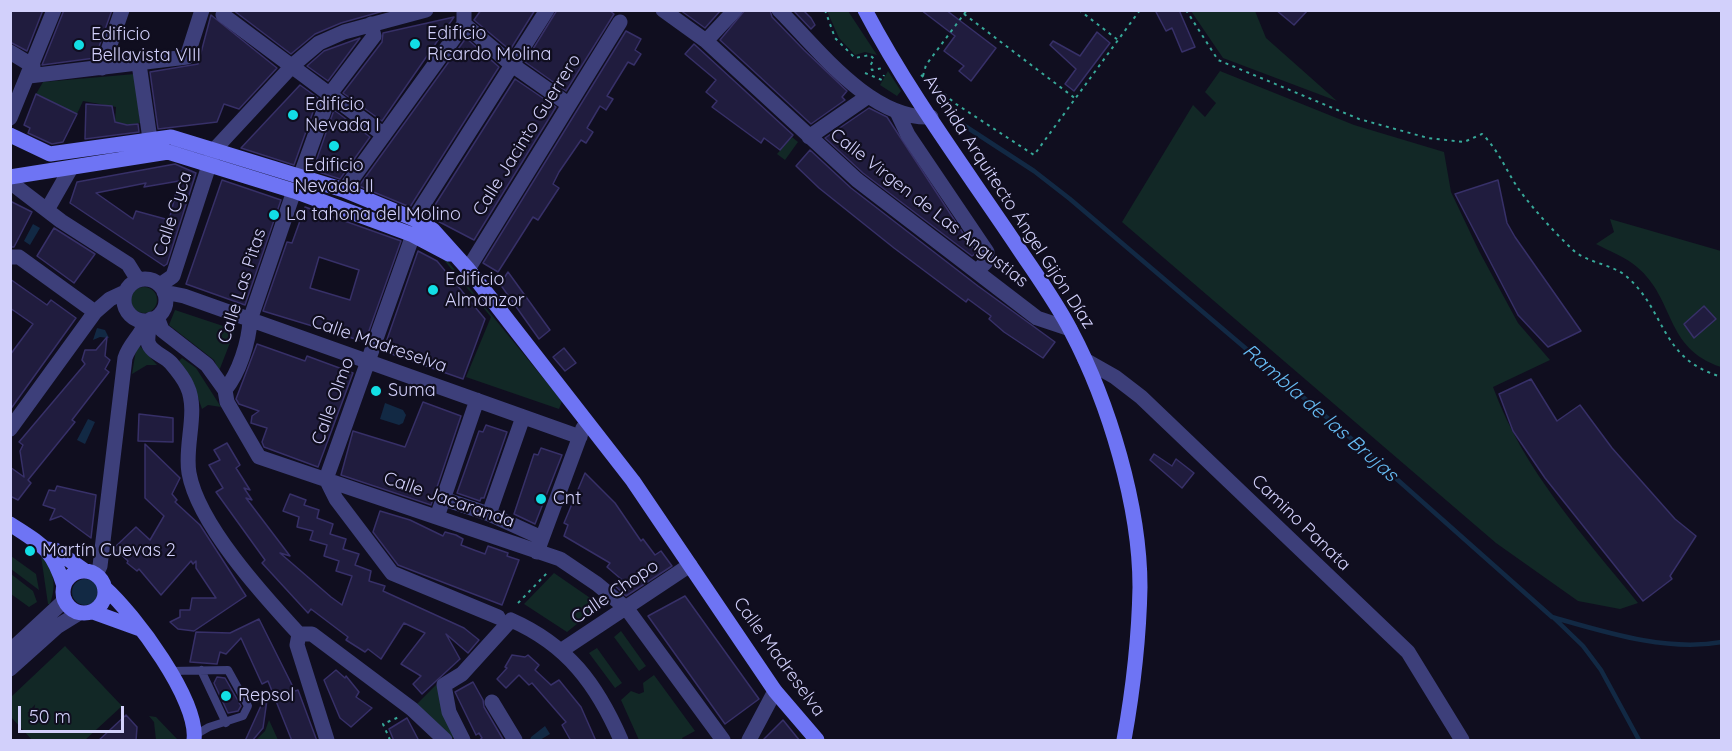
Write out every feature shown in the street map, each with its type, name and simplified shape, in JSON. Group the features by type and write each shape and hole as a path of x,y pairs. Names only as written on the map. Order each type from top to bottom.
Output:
{"street":[{"path":"10,118 54,10"},
{"path":"102,68 122,10"},
{"path":"10,52 31,71 102,68 187,57 202,10"},
{"path":"212,157 293,65 319,44 371,24 426,10"},
{"path":"414,219 547,10"},
{"name":"Calle Virgen de Las Angustias","path":"663,10 706,41 856,180 1036,318 1070,329"},
{"path":"706,41 735,10"},
{"path":"779,10 867,97 897,112 931,117"},
{"name":"Avenida Arquitecto Ángel Gijón Díaz","path":"865,10 931,117 1070,329 1085,360 1114,436 1125,479 1139,574 1137,647 1133,691 1124,741"},
{"path":"223,15 384,135"},
{"path":"344,190 464,17 511,64 568,104"},
{"name":"Calle Jacinto Guerrero","path":"468,269 620,22"},
{"name":"Calle Las Pitas","path":"225,390 235,372 249,332 250,320 330,94 374,36 371,24"},
{"path":"139,64 150,139"},
{"path":"809,137 867,97"},
{"path":"897,112 908,135 997,268 996,277 992,283"},
{"path":"10,135 50,154 171,137 212,157 297,184 413,235 439,247 468,269"},
{"path":"138,280 128,264 47,210 14,185 10,178 168,152 212,157"},
{"name":"Calle Cyca","path":"162,288 172,276 212,157"},
{"path":"47,210 70,168"},
{"path":"297,184 344,190 414,219 433,230 468,269"},
{"name":"Calle Olmo","path":"326,478 413,235"},
{"path":"977,271 986,262 987,252"},
{"path":"10,257 19,257 95,312"},
{"name":"Calle Madreselva","path":"468,269 633,481 775,691 817,741"},
{"path":"10,429 95,312 110,299 125,292 138,280 150,279 162,288 165,306 129,346 125,358 100,566 90,573 72,575 64,593 10,651"},
{"name":"Calle Madreselva","path":"162,288 580,437"},
{"path":"125,292 125,306 133,317 152,319"},
{"path":"1024,309 1033,311 1043,306 1049,300 1049,294"},
{"path":"152,319 148,342 151,348 170,362 188,387 190,406 188,469 193,494 212,526 273,606 299,634 312,634 413,711 445,741"},
{"name":"Calle Jacaranda","path":"152,319 162,330 207,365 225,390 227,402 259,457 437,517 540,545"},
{"name":"Camino Panata","path":"1085,360 1115,377 1141,397 1408,652 1462,741"},
{"path":"437,517 477,400"},
{"path":"489,514 523,417"},
{"path":"540,545 586,420"},
{"path":"326,478 336,499 392,573 498,617"},
{"name":"Calle Jacaranda","path":"444,499 489,514 597,584 627,609 723,741"},
{"path":"10,524 47,549 56,562 68,606 140,629"},
{"path":"47,549 55,550 90,573 137,621 140,629 170,671 187,707 198,739"},
{"name":"Calle Chopo","path":"562,650 627,609 690,565"},
{"path":"10,669 58,626 104,602 105,588"},
{"path":"463,741 449,712 444,685 462,674 511,620 532,629 562,650 605,704 621,741"},
{"path":"299,634 297,645 327,741"},
{"path":"748,741 775,691"},
{"path":"492,702 514,741"}],"lane":[{"path":"201,670 226,723"},
{"path":"170,671 228,670 248,706 246,712 226,723 208,727 198,739"}],"path":[{"path":"825,10 836,38 848,51 855,58 870,55 874,59 870,66 872,70 883,68 885,72 882,80 861,71"},
{"path":"967,10 926,65 923,76 956,104 1034,155 1140,10"},
{"path":"1079,10 1118,40"},
{"path":"1186,10 1218,60 1359,119 1428,138 1464,142 1482,134 1490,141 1521,192 1575,252 1626,275 1647,300 1670,343 1701,371 1722,376"},
{"path":"964,14 1076,99"},
{"path":"519,603 549,571"},
{"path":"390,741 383,723 413,711"}],"green space":[{"path":"827,11 848,11 877,55 865,52 855,55 839,38"},
{"path":"1191,11 1255,11 1266,38 1337,101 1223,58"},
{"path":"888,71 901,91 897,96 880,85"},
{"path":"1220,71 1354,125 1444,152 1451,192 1479,251 1518,323 1550,360 1493,387 1521,446 1556,501 1638,603 1620,609 1578,601 1496,543 1122,222 1193,105 1205,117 1216,103 1205,92"},
{"path":"135,74 140,123 127,125 115,122 116,107 83,101 77,114 36,94 43,82"},
{"path":"792,137 798,142 785,160 777,154"},
{"path":"1610,219 1721,251 1721,367 1703,359 1689,348 1672,322 1659,294 1633,263 1596,244 1614,232"},
{"path":"441,253 562,401 559,409 466,377 491,317 439,254"},
{"path":"144,287 153,291 157,300 153,309 144,313 135,309 131,300 135,291"},
{"path":"175,310 235,330 219,371 214,360 169,325"},
{"path":"140,346 157,365 147,365 132,374 136,350"},
{"path":"182,358 196,368 221,407 208,405 202,409 193,383 178,362"},
{"path":"11,556 36,574 39,590 11,569"},
{"path":"41,556 53,578 50,604 48,604"},
{"path":"554,573 596,602 598,607 567,632 524,604"},
{"path":"11,574 33,591 37,602 29,607 11,594"},
{"path":"621,631 646,666 639,671 614,637"},
{"path":"65,646 122,706 85,740 32,740 11,717 11,697"},
{"path":"597,648 622,683 615,688 589,653"},
{"path":"654,675 695,731 682,738 683,740 639,740 621,700 631,691 639,694 644,692 643,683"},
{"path":"436,685 438,689 455,740 417,704"},
{"path":"149,716 156,717 178,740 156,740 154,722"},
{"path":"269,720 278,740 256,740 265,731"}],"water":[{"path":"33,224 40,228 30,245 24,241"},
{"path":"97,328 105,330 109,338 100,337 93,340"},
{"path":"385,403 403,410 406,415 403,423 399,425 380,419"},
{"path":"88,419 95,422 85,444 77,440"},
{"path":"85,579 94,583 98,592 94,601 85,605 76,601 72,592 76,583"},
{"path":"545,726 550,734 540,740 530,740 531,737"}],"building":[{"path":"10,10 43,10 27,51 10,42"},
{"name":"Edificio Bellavista VIII","path":"64,10 112,10 95,58 42,65"},
{"path":"233,10 387,10 341,23 315,34 291,54"},
{"path":"481,10 535,10 510,50 474,20"},
{"path":"557,10 609,10 614,14 566,91 525,62"},
{"path":"680,10 721,10 705,28"},
{"path":"745,10 770,10 772,17 847,91 842,97 845,100 811,124 720,40"},
{"path":"793,10 803,10 815,25 811,29"},
{"path":"921,10 946,10 996,48 971,81 959,71 964,66 944,51 955,36"},
{"path":"1155,10 1179,10 1195,47 1182,52 1172,28 1166,31"},
{"path":"1276,10 1308,10 1294,25"},
{"path":"211,15 277,68 239,109 224,104 217,122 158,129 150,72 198,64"},
{"path":"454,17 382,121 343,93 382,42 383,33"},
{"path":"626,31 641,39 635,50 641,54 634,65 628,62 607,96 613,99 606,110 600,106 587,128 593,132 586,143 581,140 559,172 553,184 559,188 538,220 533,217 498,272 483,263"},
{"path":"1097,32 1110,43 1074,91 1065,84 1076,69 1050,45 1053,41 1080,56"},
{"path":"360,38 328,81 307,66 324,51"},
{"path":"466,38 499,67 410,207 359,186"},
{"path":"694,44 793,135 780,150 764,138 761,143 712,107 717,101 706,92 716,80 685,54"},
{"path":"515,79 556,107 474,240 428,216"},
{"name":"Edificio Nevada I","path":"300,85 318,98 294,165 241,148"},
{"path":"36,94 77,114 63,142 52,144 28,133 30,128 24,125"},
{"path":"86,104 112,106 115,122 127,125 138,124 139,132 85,139"},
{"path":"869,108 887,117 976,253 972,256 863,173 825,138"},
{"name":"Edificio Nevada II","path":"334,110 370,137 340,179 313,170"},
{"path":"810,150 851,188 1055,342 1043,358 1004,332 989,319 991,316 968,299 966,302 819,188 796,166"},
{"path":"175,164 196,173 167,264 164,266 70,203 77,182","holes":["179,181 169,220 136,211 133,219 96,193 146,183 144,187"]},
{"path":"222,180 281,200 245,305 186,284"},
{"path":"1498,180 1507,223 1581,331 1548,347 1518,315 1455,194"},
{"path":"10,201 32,212 14,247 10,247"},
{"path":"305,207 401,241 365,342 263,311 287,242 292,243","holes":["319,257 359,270 350,300 310,288"]},
{"path":"54,228 95,254 74,283 37,256"},
{"name":"Edificio Almanzor","path":"418,251 437,261 485,319 463,379 383,351"},
{"path":"508,272 550,330 539,339 500,284"},
{"path":"10,279 47,305 51,300 76,318 10,410 10,355 33,324 10,308"},
{"path":"1704,306 1716,319 1694,338 1684,324"},
{"path":"107,337 105,356 110,360 105,369 109,372 72,420 75,422 28,480 31,483 18,500 10,496 10,467 24,477 20,451 23,445 19,442 85,364 82,360 85,350 96,350"},
{"path":"257,344 305,361 307,356 353,373 318,467 264,447 262,442 267,428 251,423 252,416 259,411 239,404 236,399"},
{"path":"564,348 576,363 565,371 553,357"},
{"path":"1531,379 1557,421 1580,405 1612,448 1675,519 1696,536 1670,576 1672,579 1643,601 1545,478 1513,431 1499,394"},
{"path":"423,402 461,416 431,505 341,475 353,431 405,447"},
{"path":"139,414 173,418 173,442 138,441"},
{"path":"486,425 507,432 484,498 480,501 457,493 479,431 483,432"},
{"path":"227,443 240,465 236,468 250,490 244,488 252,500 246,498 290,556 280,553 331,597 342,605 352,576 336,571 339,561 324,556 327,545 310,540 313,531 297,527 299,517 283,511 290,494 306,500 304,505 319,510 317,518 333,524 330,534 346,539 343,549 359,554 355,565 371,571 369,581 385,586 383,591 464,628 479,640 468,653 446,634 460,659 422,694 413,684 421,676 401,664 425,633 404,623 381,659 368,649 365,652 346,640 348,637 311,609 308,613 262,563 265,560 216,492 223,488 209,465 220,460 214,450"},
{"path":"145,444 180,478 172,494 177,500 175,502 200,525 246,596 194,631 178,629 170,622 180,617 180,610 190,610 192,598 216,598 196,568 196,561 193,564 191,561 161,595 139,569 137,571 127,563 128,561 114,548 136,527 150,540 164,516 145,498"},
{"path":"541,448 562,455 535,524 514,514 534,454 538,455"},
{"path":"1154,454 1172,466 1176,459 1194,473 1182,488 1150,460"},
{"path":"585,473 615,503 641,541 643,539 655,555 661,551 672,566 626,596 613,584 621,579 607,567 610,563 564,536 568,525 564,523"},
{"path":"57,486 96,495 91,538 61,516 50,520 55,509 43,505 49,490 55,491"},
{"path":"380,511 410,520 443,536 445,532 456,535 463,539 461,545 485,554 488,546 508,553 507,556 519,560 502,605 398,565 373,532"},
{"path":"685,596 759,699 725,724 648,616"},
{"path":"259,619 295,691 298,690 317,741 292,741 268,681 262,684 241,638 226,654 220,652 217,664 190,662 196,632 230,633"},
{"path":"512,655 525,657 528,655 539,665 535,670 551,685 559,680 581,707 596,741 571,741 562,725 566,722 532,683 529,685 519,675 506,688 497,679 507,668 505,667"},
{"path":"336,670 345,678 346,676 359,692 356,697 372,708 351,727 340,718 324,680"},
{"path":"217,677 225,678 241,706 238,711 228,713 214,683"},
{"path":"473,682 483,700 484,707 504,741 478,741 482,738 479,733 476,735 455,692"},
{"path":"264,699 267,700 263,728 252,741 245,741"},
{"path":"126,715 137,727 136,741 98,741"},
{"path":"407,718 419,741 394,741 389,729"},
{"path":"783,720 800,741 762,741"}],"waterway":[{"name":"Rambla de las Brujas","path":"945,113 1034,171 1070,199 1337,426 1552,617 1636,639 1679,644 1722,642"},
{"path":"1554,618 1583,646 1601,670 1639,740"}],"place":[{"name":"Edificio Ricardo Molina","path":"415,44"},
{"name":"Edificio Bellavista VIII","path":"79,45"},
{"name":"Edificio Nevada I","path":"293,115"},
{"name":"Edificio Nevada II","path":"334,146"},
{"name":"La tahona del Molino","path":"274,215"},
{"name":"Edificio Almanzor","path":"433,290"},
{"name":"Suma","path":"376,391"},
{"name":"Cnt","path":"541,499"},
{"name":"Martín Cuevas 2","path":"30,551"},
{"name":"Repsol","path":"226,696"}]}
